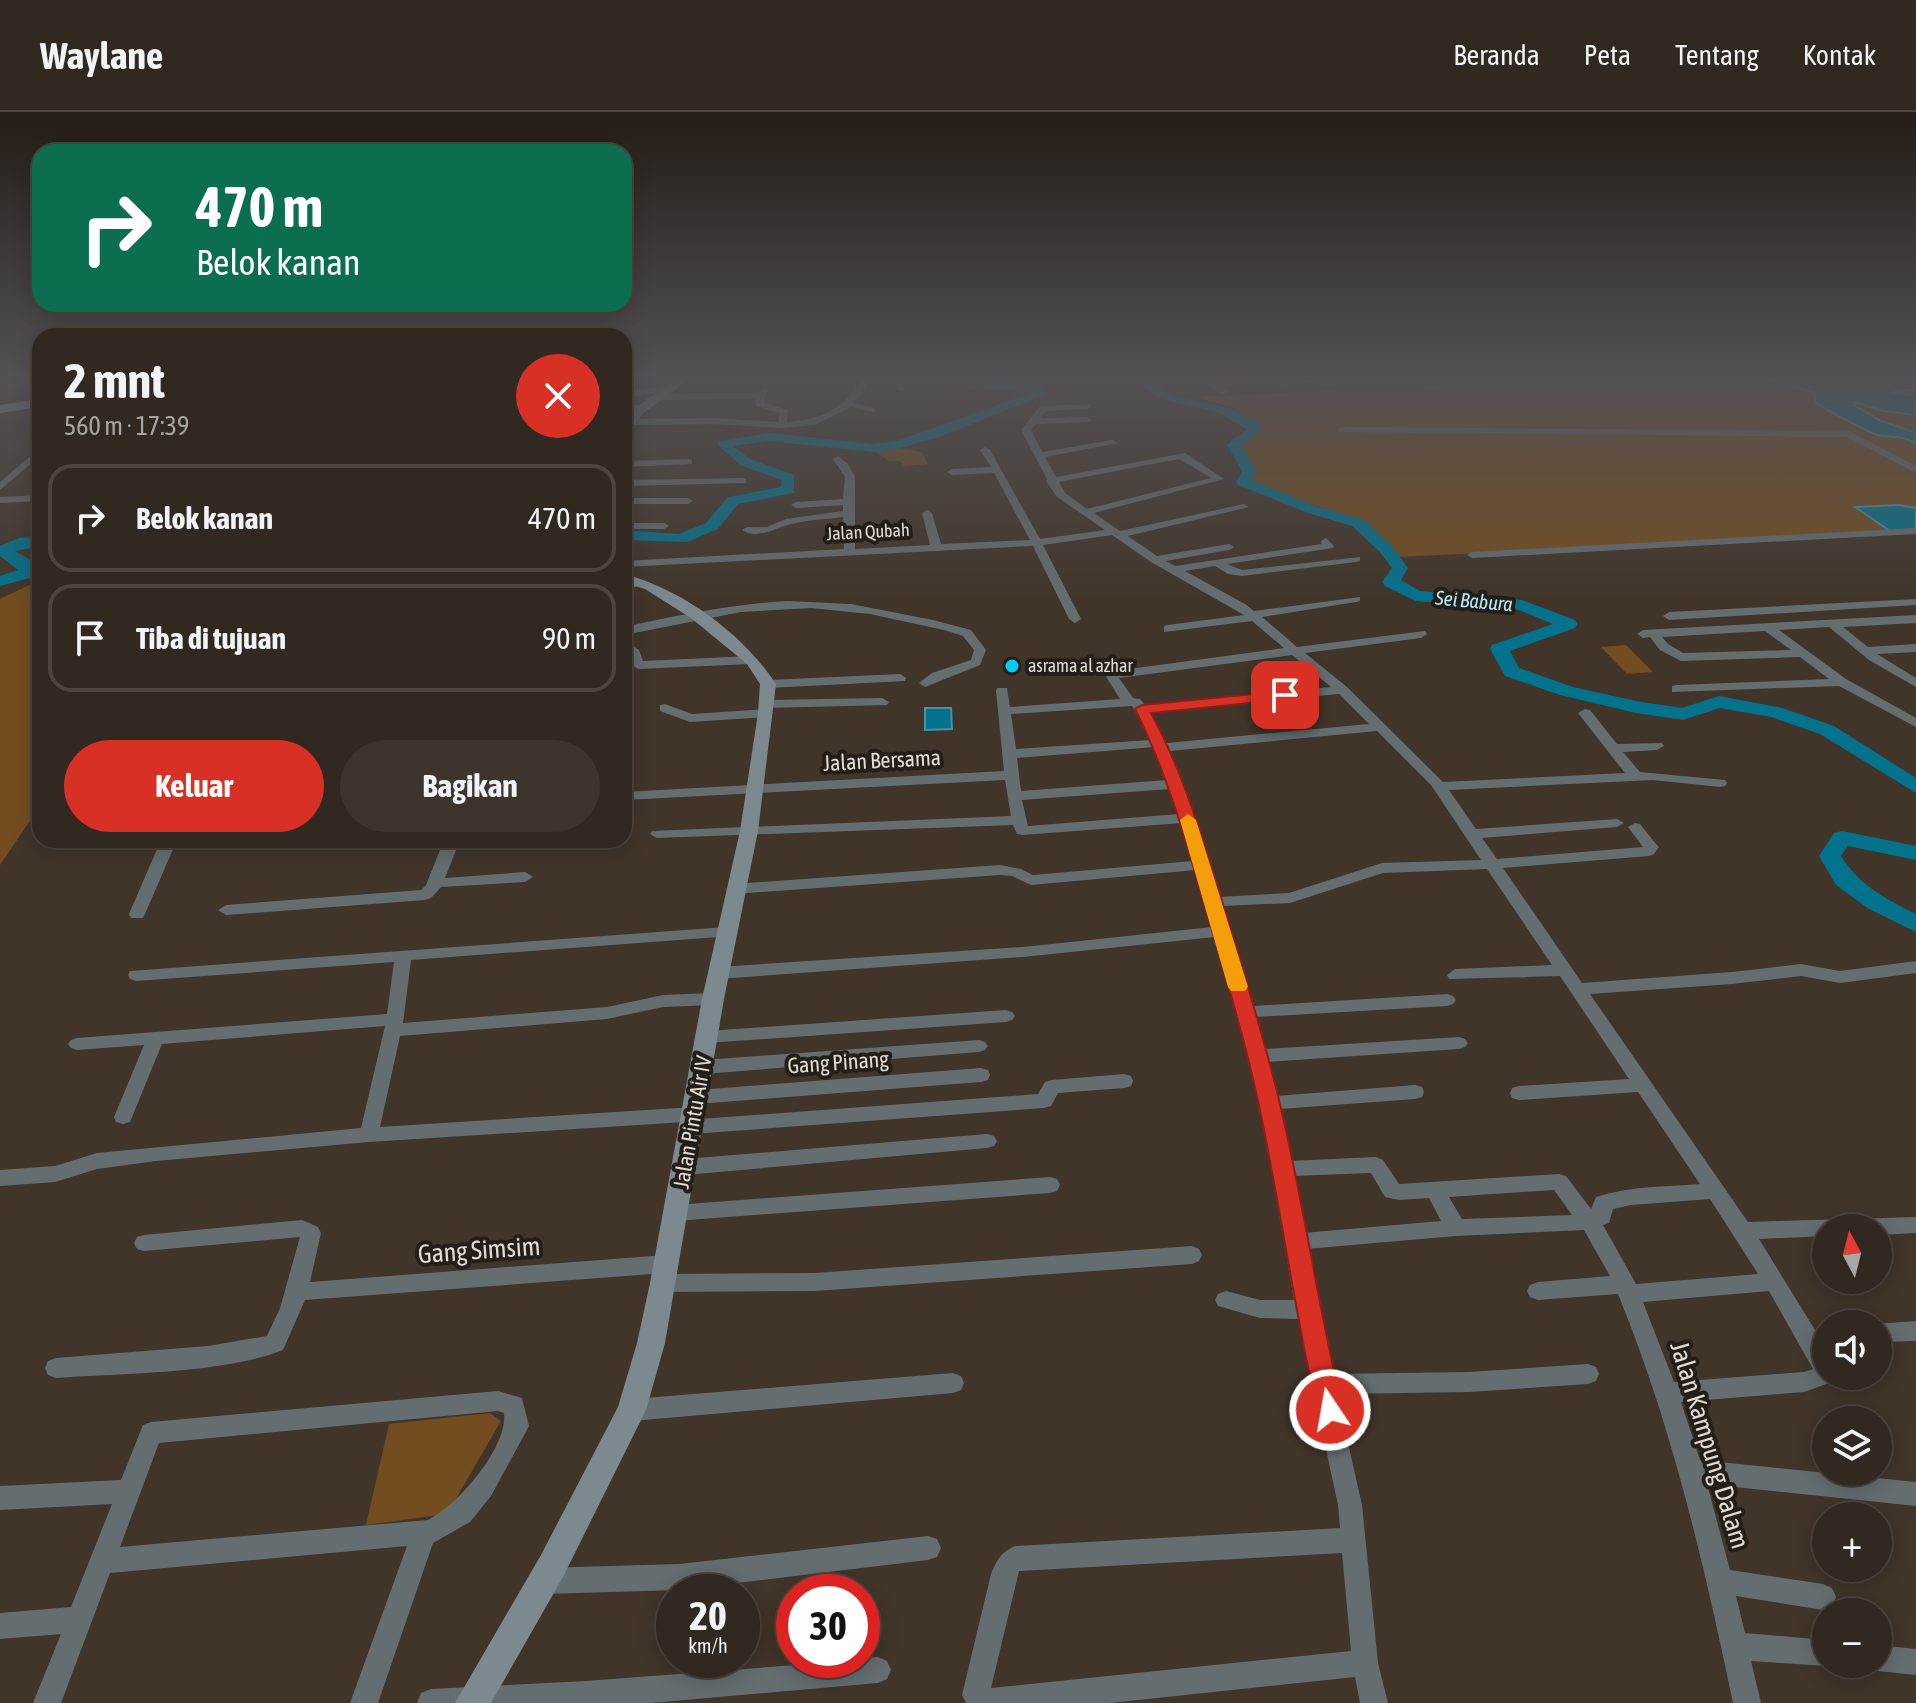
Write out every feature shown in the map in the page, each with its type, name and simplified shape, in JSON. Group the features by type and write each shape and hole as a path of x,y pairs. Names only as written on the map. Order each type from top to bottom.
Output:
{"main road":[{"path":"632,581 696,615 751,660 767,700"},
{"name":"Jalan Pintu Air IV","path":"474,1701 543,1581 632,1410 651,1343 734,889 749,831 767,700"}],"street":[{"path":"987,453 1075,619"},
{"path":"1050,453 1039,455 1061,495 1155,560 1229,598 1299,651 1439,786 1775,1281 1812,1329"},
{"path":"1885,453 1916,470"},
{"path":"1051,481 1179,456 1185,456 1219,479 1086,512"},
{"path":"0,487 32,458"},
{"path":"838,459 850,476 852,492 848,508 849,550"},
{"path":"632,464 689,462"},
{"path":"952,472 996,470"},
{"path":"632,483 742,481"},
{"path":"0,500 32,498"},
{"path":"632,501 688,501"},
{"path":"796,505 848,508"},
{"name":"Jalan Qubah","path":"632,577 769,555 1036,543 1116,534 1244,507"},
{"path":"747,530 769,530 786,522 848,508"},
{"path":"927,513 936,546"},
{"path":"632,526 664,526"},
{"path":"769,530 769,555"},
{"path":"1472,555 1916,531"},
{"path":"1174,570 1217,562 1328,544 1352,559 1242,573 1232,572 1217,562"},
{"path":"1155,560 1229,547"},
{"path":"1168,629 1356,599"},
{"path":"1669,616 1916,602"},
{"path":"632,629 696,615 811,604 883,611 967,633 980,650 976,662 925,683"},
{"path":"1799,654 1681,657 1649,634 1916,619"},
{"path":"1832,624 1866,651 1912,679"},
{"path":"1769,628 1799,654 1841,682 1916,723"},
{"path":"1374,1703 1365,1663 1350,1505 1307,1310 1269,1103 1246,1012 1188,818 1161,746 1135,705 1111,676 1421,634"},
{"path":"1866,651 1916,648"},
{"path":"633,650 638,665 751,660"},
{"path":"665,708 690,718 767,700 900,678"},
{"path":"1677,689 1841,682"},
{"path":"1004,711 1342,690"},
{"path":"1002,691 1020,829 1027,832 1188,818"},
{"path":"767,700 882,702"},
{"path":"1899,711 1916,709"},
{"path":"1585,713 1635,776"},
{"path":"1009,754 1161,746 1381,727"},
{"path":"1613,748 1657,746"},
{"name":"Jalan Bersama","path":"632,796 1012,775"},
{"path":"1439,786 1635,776 1720,783"},
{"path":"1014,796 1175,784"},
{"path":"657,834 1018,820"},
{"path":"1474,834 1617,823"},
{"path":"1212,902 1290,898 1376,869 1494,864 1649,851 1651,847 1635,827"},
{"path":"137,914 166,848"},
{"path":"226,910 419,896 429,893 449,848"},
{"path":"734,889 1000,870 1016,872 1031,880 1201,865"},
{"path":"435,883 525,877"},
{"path":"718,973 1023,952 1220,931"},
{"path":"136,975 726,932"},
{"path":"369,1135 394,1024 403,955"},
{"path":"1578,989 1801,970 1831,976 1861,976 1916,967"},
{"path":"1455,975 1565,970"},
{"path":"77,1044 607,1013 656,1002 713,999"},
{"path":"1246,1012 1447,1000"},
{"path":"707,1037 1006,1016"},
{"path":"123,1117 155,1039"},
{"path":"1257,1056 1459,1043"},
{"path":"703,1067 979,1046"},
{"name":"Gang Pinang","path":"695,1113 981,1075"},
{"path":"0,1178 55,1174 103,1160 369,1135 695,1113 1044,1101 1052,1087 1124,1081"},
{"path":"1519,1093 1642,1085"},
{"path":"1269,1103 1415,1092"},
{"path":"685,1167 987,1141"},
{"path":"1282,1169 1376,1165 1392,1191 1435,1191 1456,1228"},
{"name":"Jalan Kampung Dalam","path":"1435,1191 1559,1182 1605,1243 1669,1393 1693,1471 1747,1703"},
{"path":"675,1213 1050,1185"},
{"path":"1294,1242 1588,1220 1602,1217 1603,1203 1631,1197 1716,1191"},
{"path":"1892,1226 1916,1225"},
{"path":"56,1368 260,1350 277,1342 296,1292 311,1237 308,1229 144,1243"},
{"path":"1743,1231 1812,1229"},
{"name":"Gang Simsim","path":"296,1292 664,1273 815,1282 1192,1255"},
{"path":"1538,1291 1775,1281"},
{"path":"1226,1300 1260,1309 1307,1310"},
{"path":"1892,1332 1916,1331"},
{"path":"1324,1384 1469,1382 1588,1374"},
{"path":"1669,1393 1812,1379"},
{"path":"632,1410 953,1383"},
{"path":"47,1703 129,1491 147,1436 155,1432 476,1402 498,1401 514,1405 517,1426 475,1502 448,1525 424,1533 102,1561"},
{"path":"1693,1471 1916,1494"},
{"path":"0,1498 129,1491"},
{"path":"364,1703 424,1533"},
{"path":"1353,1540 1015,1559 1008,1564 1004,1574 976,1695 978,1700 989,1702 1365,1663"},
{"path":"543,1581 679,1577 928,1548"},
{"path":"1719,1581 1823,1597"},
{"path":"0,1626 79,1619"},
{"path":"1735,1646 1812,1652"},
{"path":"1892,1659 1916,1662"},
{"path":"431,1703 600,1694 785,1678"}],"shaded area":[{"path":"878,453 923,453 928,464 904,466 900,461 889,461"},
{"path":"1244,453 1916,453 1916,532 1397,557 1362,522 1248,482 1254,471"},
{"path":"32,584 32,818 0,865 0,599"},
{"path":"1626,645 1653,672 1627,674 1601,647"},
{"path":"490,1413 501,1421 447,1514 366,1525 389,1424"}],"water":[{"path":"1899,505 1916,508 1916,529 1890,531 1855,507"},
{"path":"925,708 951,708 952,729 925,730"}],"waterway":[{"path":"632,536 681,539 712,526 733,500 789,490 789,478 762,470 733,453"},
{"name":"Sei Babura","path":"1239,453 1249,471 1243,482 1313,510 1358,523 1385,548 1400,568 1391,582 1416,596 1522,605 1569,624 1499,649 1512,672 1567,691 1636,707 1683,714 1719,702 1775,712 1827,730 1916,787"},
{"path":"0,581 28,573 23,563 3,551 19,543 32,542"},
{"name":"Sei Babura","path":"1916,853 1842,838 1830,856 1844,880 1877,904 1916,924"}],"slow traffic":[{"path":"1188,820 1238,987"}],"place":[{"name":"asrama al azhar","path":"1012,666"}],"route":[{"path":"1285,695 1142,709 1160,743 1188,818 1246,1012 1269,1103 1307,1310 1330,1410"}]}
